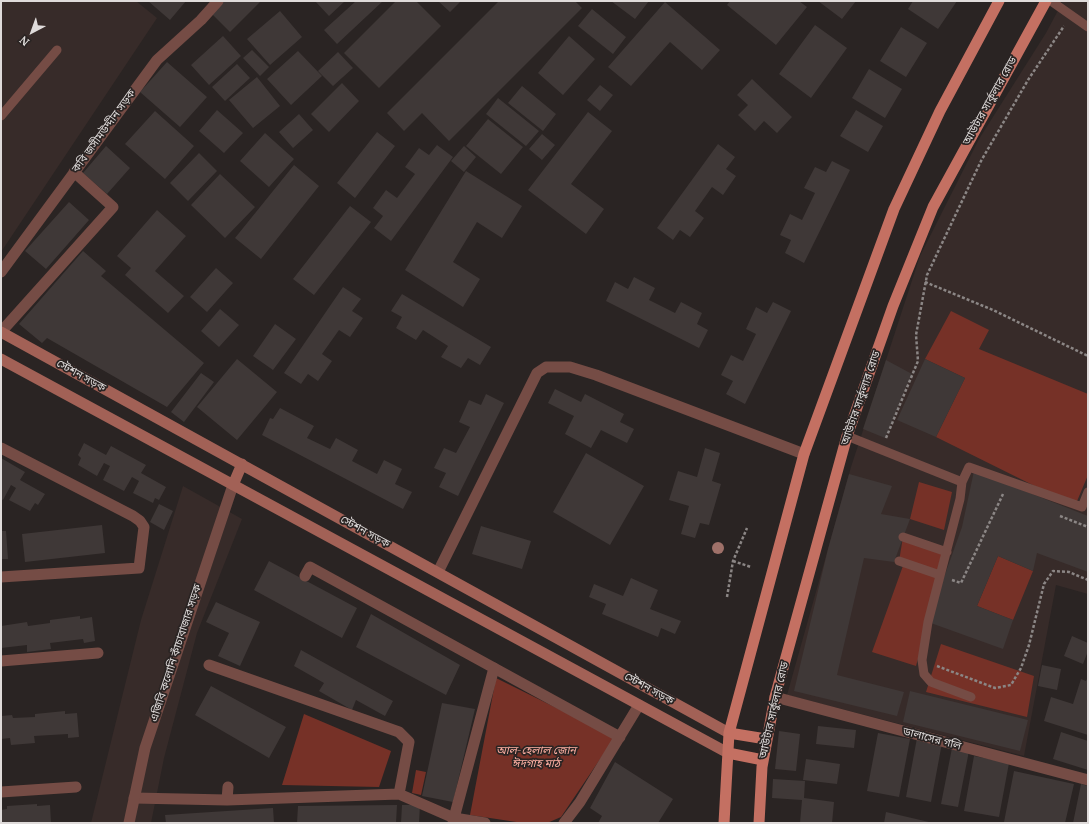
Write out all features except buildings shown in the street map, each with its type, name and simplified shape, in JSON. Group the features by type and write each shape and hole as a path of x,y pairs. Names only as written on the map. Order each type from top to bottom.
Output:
{"main road":[{"path":"724,823 729,733 804,454 894,209 940,111 999,1"},
{"name":"আউটার সার্কুলার রোড","path":"758,823 763,760 775,697 847,436 893,306 933,207 1046,1"},
{"name":"স্টেশন সড়ক","path":"1,332 729,733"},
{"name":"স্টেশন সড়ক","path":"1,359 728,753"},
{"path":"233,485 242,464"},
{"path":"729,733 766,739"},
{"path":"728,753 763,760"}],"street":[{"name":"কবি জসীমউদ্দীন সড়ক","path":"1,272 157,60 201,20 218,1"},
{"path":"1,332 113,207 74,172"},
{"path":"438,572 537,373 546,367 570,367 596,375 804,454"},
{"path":"1,448 133,516 140,521 144,528 139,568 1,577"},
{"name":"এজিবি কলোনি কাঁচাবাজার সড়ক","path":"129,823 144,748 233,485"},
{"path":"305,576 310,567 427,636 494,668 620,737"},
{"path":"1,661 98,653"},
{"path":"209,665 399,732 409,742 399,794"},
{"path":"454,820 494,668"},
{"name":"ডালাসের গলি","path":"775,697 1088,780"},
{"path":"564,823 580,802 639,704"},
{"path":"1,792 76,787"},
{"path":"227,800 228,788"},
{"path":"134,798 227,800 399,794 454,820 486,823"}],"lane":[{"path":"1051,1 1088,27"},
{"path":"1,116 57,50"},
{"path":"847,436 962,482"},
{"path":"972,697 931,682 924,674 922,660 928,622 960,499 962,482 969,467 1082,507 1088,492"},
{"path":"903,537 947,552"},
{"path":"899,561 940,575"}],"path":[{"path":"881,449 918,361 916,335 925,282 982,161 1028,80 1071,16"},
{"path":"925,282 993,310 1088,356"},
{"path":"940,575 961,583 1004,493 1011,496"},
{"path":"1053,513 1088,527"},
{"path":"728,597 732,560 748,528"},
{"path":"732,560 751,567"},
{"path":"922,660 995,688 1011,685 1021,668 1029,645 1044,584 1053,571 1069,572 1088,580"}],"shaded area":[{"path":"1,1 136,1 157,18 1,252"},
{"path":"1063,1 1088,1 1088,594 1056,585 1024,756 787,695 851,467 920,256 979,139 1046,33"},
{"path":"183,486 242,519 197,633 164,758 151,823 91,823 141,620"}],"green space":[{"path":"951,311 989,330 979,349 1088,394 1088,475 1075,506 936,437 965,378 925,359"},
{"path":"919,482 952,492 944,530 910,519"},
{"path":"903,537 947,552 916,666 872,652 904,563 899,561"},
{"path":"998,556 1033,571 1013,620 977,606"},
{"path":"941,644 1034,676 1027,717 926,692"},
{"name":"আল-হেলাল জোন ঈদগাহ মাঠ","path":"496,678 615,737 561,817 547,823 523,823 470,815"},
{"path":"304,714 391,751 379,787 282,785"},
{"path":"416,770 426,772 421,795 412,793"}]}
